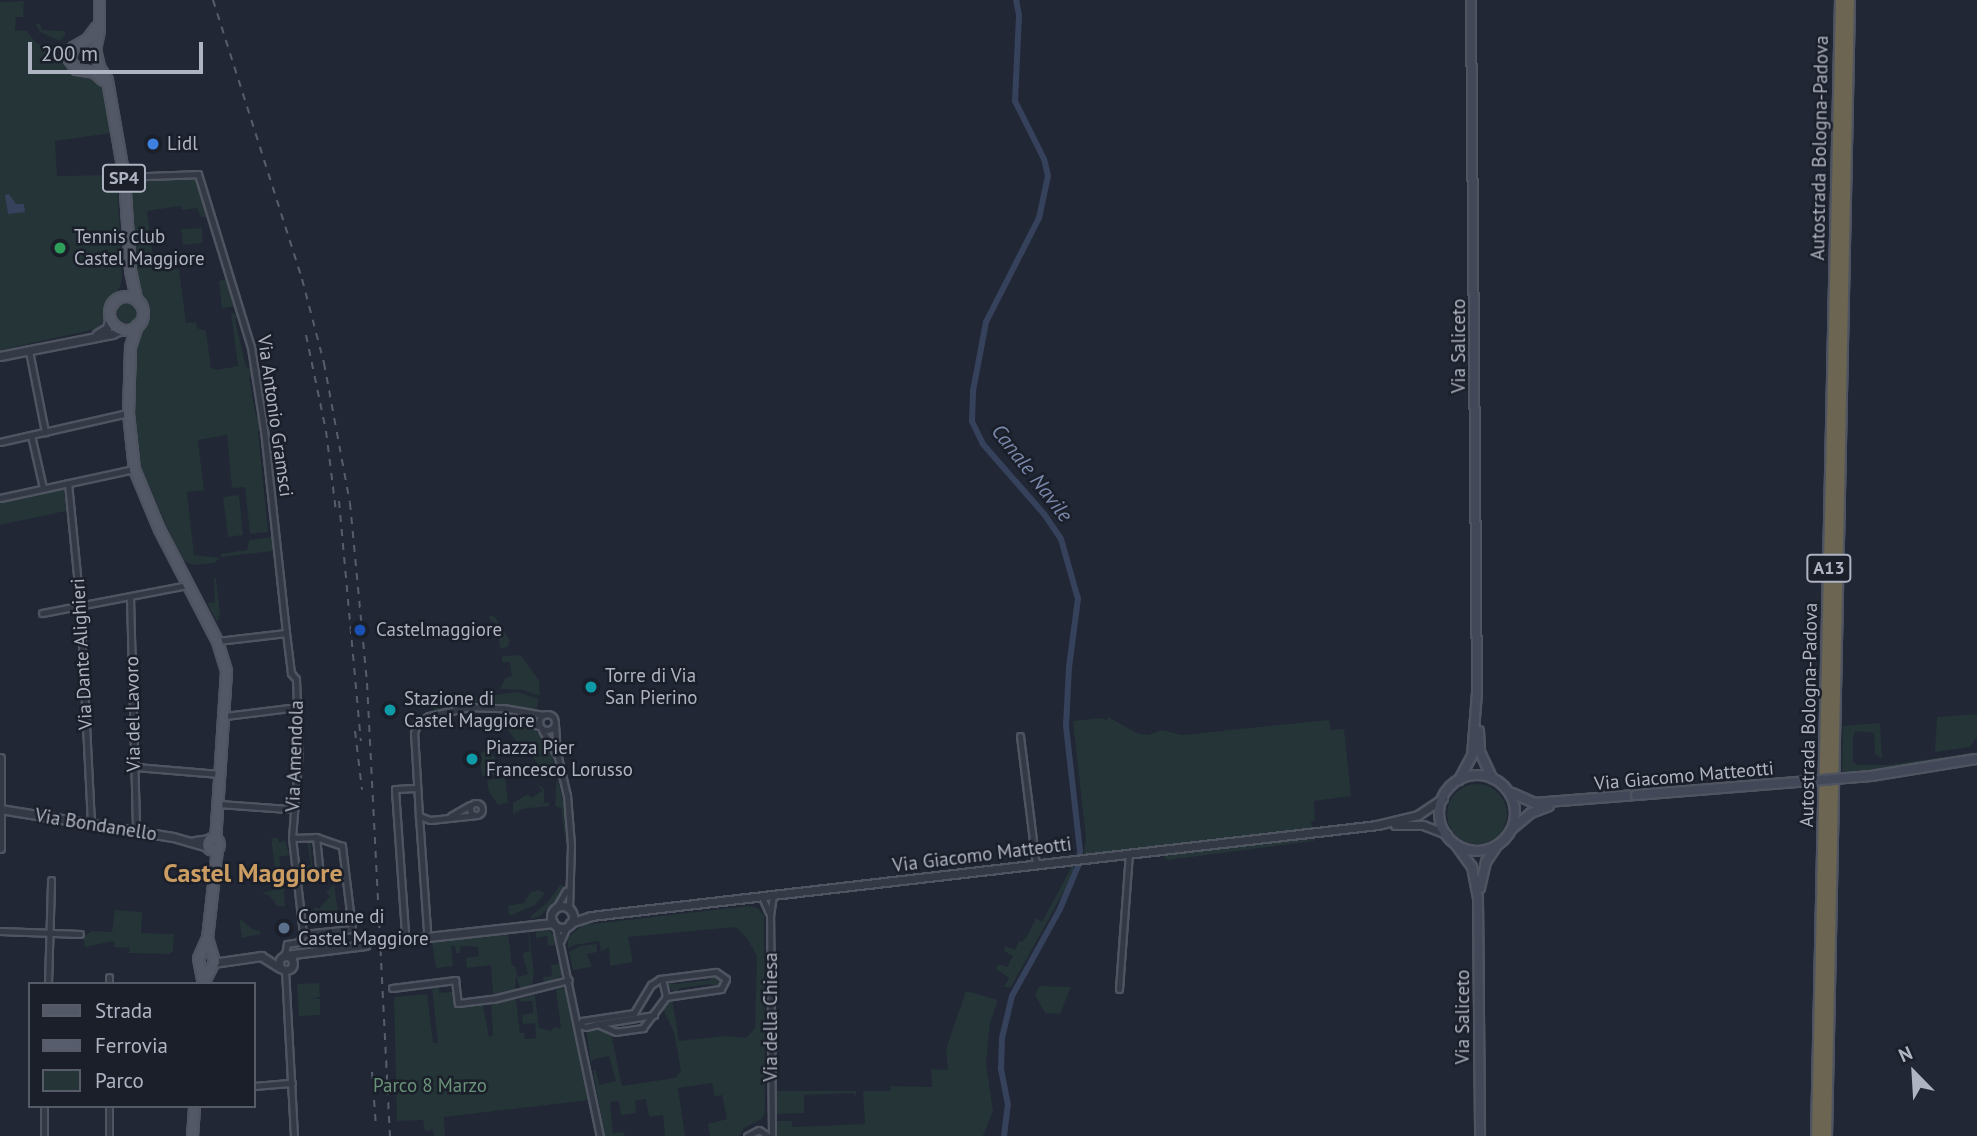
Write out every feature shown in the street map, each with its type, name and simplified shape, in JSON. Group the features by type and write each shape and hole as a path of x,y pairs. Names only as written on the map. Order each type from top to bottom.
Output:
{"highway":[{"name":"Autostrada Bologna-Padova","path":"1817,1136 1841,0"},
{"name":"Autostrada Bologna-Padova","path":"1826,1136 1849,0"}],"main road":[{"path":"88,71 97,62 95,49 99,0"},
{"name":"Via Saliceto","path":"1471,0 1477,693 1480,752 1492,778"},
{"path":"99,21 91,36 71,50 70,62 79,70 97,74 107,87"},
{"path":"82,43 95,49"},
{"name":"SP4","path":"97,62 107,87 124,177 130,270 136,299 143,313 137,325"},
{"name":"SP4","path":"110,317 111,305 121,297 130,270"},
{"path":"121,297 136,299"},
{"path":"110,317 124,329 130,347"},
{"path":"124,329 137,325"},
{"path":"137,325 130,347 128,414 134,469 152,515 218,641 226,671 219,804 212,847 208,960 204,982"},
{"name":"Via Saliceto","path":"1443,798 1459,780 1472,756 1477,693"},
{"name":"Via Giacomo Matteotti","path":"1507,789 1518,798 1534,803 1561,803 1871,776 1976,759"},
{"path":"1459,780 1481,775 1492,778 1507,789 1515,809 1511,831"},
{"path":"1443,798 1440,820 1446,834"},
{"name":"Via Giacomo Matteotti","path":"1511,831 1531,813 1561,803"},
{"name":"Via Saliceto","path":"1478,898 1486,862 1511,831"},
{"name":"Via Saliceto","path":"1446,834 1472,867 1478,898 1480,1136"},
{"path":"1456,845 1476,851 1496,847"},
{"path":"192,1136 194,1108"}],"street":[{"name":"Via Antonio Gramsci","path":"124,177 198,174 251,347 264,430 286,633"},
{"path":"0,356 103,332 110,317"},
{"path":"80,339 112,334 124,329"},
{"path":"29,351 45,432"},
{"path":"0,442 128,414"},
{"path":"31,435 43,488"},
{"path":"0,498 134,469"},
{"name":"Via Dante Alighieri","path":"68,483 80,606 91,824"},
{"path":"42,613 188,585"},
{"name":"Via del Lavoro","path":"130,597 136,832"},
{"path":"218,641 286,633"},
{"name":"Via Amendola","path":"286,633 291,673 296,679 299,751 292,838 303,934"},
{"path":"427,931 415,788 414,733 422,720 469,707 519,710 551,715 555,725 558,757 570,817 567,887 570,910 568,925 561,940"},
{"path":"225,716 290,708"},
{"path":"519,710 541,728 550,730 555,725"},
{"path":"543,715 538,721 558,757"},
{"path":"1020,736 1036,865"},
{"path":"0,758 0,848"},
{"path":"135,767 220,774"},
{"path":"405,933 395,789 415,788"},
{"name":"Via Giacomo Matteotti","path":"1377,825 1418,815 1443,798"},
{"path":"419,816 424,820 447,818 477,815 482,808 479,803 473,804 447,818"},
{"path":"219,804 288,809"},
{"name":"Via Bondanello","path":"1,809 191,841 212,847"},
{"name":"Via Giacomo Matteotti","path":"555,925 568,925 591,916 1377,825 1423,825 1446,834"},
{"path":"316,837 320,874"},
{"path":"292,838 316,837 342,846 352,929 303,934 297,942 287,944 284,956 278,962 283,969 294,1136"},
{"path":"1119,989 1129,854"},
{"path":"48,982 51,880"},
{"path":"530,924 554,910 567,887"},
{"name":"Via della Chiesa","path":"770,1136 770,916 773,895"},
{"name":"Via della Chiesa","path":"762,897 770,916"},
{"path":"554,910 600,1136"},
{"name":"Via Giacomo Matteotti","path":"554,910 570,910 591,916"},
{"path":"392,941 530,924 555,925"},
{"path":"0,931 80,934"},
{"path":"208,960 255,953 284,956 365,945"},
{"path":"208,960 261,956 283,969 290,969 299,954 314,950"},
{"path":"284,956 293,962"},
{"path":"579,1025 582,1021 632,1014 651,985 662,979 716,972 726,979 721,989 666,997 651,1016 648,1026 637,1030 613,1032 598,1024"},
{"path":"662,979 666,997"},
{"path":"392,988 455,980 458,1003 493,999 569,980"},
{"path":"639,1007 641,1014 651,1016"},
{"path":"579,1025 586,1027 651,1016"},
{"path":"256,1086 292,1083"},
{"path":"44,1108 44,1136"},
{"path":"108,1136 109,1108"},
{"path":"747,1136 759,1130 771,1117"},
{"path":"759,1130 770,1136"}],"green space":[{"name":"Tennis club Castel Maggiore","path":"24,1 23,17 16,17 15,30 27,31 35,42 60,55 72,72 94,76 101,83 111,133 55,141 57,176 117,175 122,278 120,287 105,306 103,322 96,329 0,350 0,2"},
{"path":"36,24 40,24 42,30 65,31 65,35 60,41 40,32"},
{"path":"139,178 196,179 208,217 201,217 197,208 182,210 180,206 147,211 154,265 158,271 179,269 186,323 196,322 197,328 206,331 211,368 217,370 238,366 231,313 239,315 235,319 246,367 250,368 252,377 249,377 261,430 258,431 268,532 250,534 245,487 232,488 227,435 198,440 204,490 187,492 194,555 220,558 214,563 192,565 181,559 139,462 135,439 135,335 145,323 147,311 133,285 129,189 140,188"},
{"path":"202,228 202,243 183,245 181,229"},
{"path":"228,279 236,306 222,308 219,281"},
{"path":"127,303 134,306 137,313 134,320 127,323 120,320 117,313 120,306"},
{"path":"64,487 66,511 0,525 0,502"},
{"path":"239,495 243,535 228,537 223,497"},
{"path":"273,537 274,551 221,557 221,554 247,550 249,540"},
{"path":"216,578 220,615 217,622 207,603 215,602"},
{"path":"489,615 495,617 510,641 508,647 500,649 497,624 490,620"},
{"path":"521,655 539,681 540,696 523,690 500,689 505,678 512,676 510,662 502,662 502,656"},
{"path":"518,692 539,699 536,710 483,704 459,705 435,711 430,703"},
{"path":"502,712 522,715 550,748 555,767 545,780 549,784 537,773 541,769 523,743 519,745 501,720 505,720 506,714"},
{"path":"1977,714 1977,737 1970,747 1935,752 1937,717"},
{"path":"1108,717 1137,733 1149,735 1162,730 1182,735 1329,720 1331,730 1344,729 1351,796 1314,801 1315,820 1311,822 1314,841 1168,860 1158,851 1083,859 1086,839 1073,721 1102,718 1107,721"},
{"path":"1880,723 1882,759 1875,754 1874,733 1856,731 1853,736 1853,762 1858,765 1888,765 1977,752 1977,755 1842,774 1843,726"},
{"path":"488,748 504,774 482,776 479,755"},
{"path":"557,776 565,812 566,847 561,808 555,806"},
{"path":"505,777 508,803 498,805 489,791 487,780"},
{"path":"537,784 544,789 544,803 549,802 549,806 522,809 513,814 513,803 528,794 531,798 542,791"},
{"path":"1477,784 1494,789 1502,797 1507,814 1502,831 1494,839 1477,844 1460,839 1452,831 1447,814 1452,797 1460,789"},
{"path":"284,837 289,855 279,857 282,877 291,876 293,881 277,882 271,838 278,838 279,842 285,841"},
{"path":"307,841 314,841 314,845 310,843 313,872 318,877 301,875 299,866 311,865"},
{"path":"1072,866 1075,871 1011,987 1004,987 1009,978 996,969 999,964 1007,967 1013,956 1004,951 1005,946 1015,950 1019,941 1022,942 1027,936 1036,918 1042,922"},
{"path":"334,884 338,912 342,914 306,918 316,907 319,909 330,896 326,893"},
{"path":"560,885 563,885 561,895 541,915 532,919 531,916 547,903"},
{"path":"284,888 285,906 277,906 269,895 261,893"},
{"path":"538,890 545,893 535,905 509,916 508,906 524,903 530,893"},
{"path":"749,906 758,908 764,916 765,1112 762,1119 744,1128 739,1136 710,1136 708,1124 727,1119 722,1095 715,1097 712,1083 678,1088 685,1136 665,1136 663,1115 649,1117 646,1099 635,1101 636,1113 621,1115 619,1101 610,1102 613,1133 624,1132 625,1136 605,1136 593,1071 596,1070 599,1085 616,1081 609,1056 594,1059 591,1063 586,1030 597,1027 611,1033 622,1086 675,1078 681,1071 674,1032 662,1007 672,999 679,1041 726,1036 746,1038 755,1028 757,956 747,938 736,927 628,937 633,962 610,966 609,947 601,952 599,941 574,945 568,949 568,937 583,925"},
{"path":"115,910 142,912 141,933 174,934 173,951 170,954 129,953 130,948 114,947 114,941 85,947 83,937 92,931 112,932"},
{"path":"239,918 252,929 260,931 260,934 242,938"},
{"path":"547,928 554,936 556,945 548,946 547,936 536,938 536,931 529,932 534,973 532,985 520,988 516,975 515,990 493,995 491,965 467,968 466,958 479,956 478,947 460,946 460,953 456,953 455,946 451,946 453,966 436,968 432,942 508,933 512,966 515,966 518,977 528,974 522,953 530,951 528,930"},
{"path":"597,944 597,952 587,954 592,967 573,970 569,952 580,946"},
{"path":"561,964 562,976 544,983 543,977 552,976 551,965"},
{"path":"713,975 721,977 719,987 713,988 711,984 680,988 676,993 668,987 670,982 674,984 709,980"},
{"path":"319,983 320,997 312,998 320,999 320,1015 299,1016 297,984"},
{"name":"Parco 8 Marzo","path":"438,986 439,993 452,992 455,1008 483,1005 489,1037 493,1035 491,1004 516,999 520,1033 524,1033 525,1039 536,1038 535,1023 523,1024 522,1015 533,1013 532,1001 520,1002 519,999 535,995 539,1028 552,1031 553,1027 561,1028 556,990 565,988 590,1100 444,1117 445,1136 434,1136 433,1130 425,1131 423,1120 397,1121 394,997 427,994 433,1043 438,1043 432,987"},
{"path":"1039,986 1071,987 1060,1014 1045,1013 1035,995"},
{"path":"966,991 998,1000 990,1023 986,1063 993,1111 983,1136 775,1136 777,1121 792,1121 792,1127 865,1124 863,1091 890,1091 891,1086 932,1087 931,1069 948,1070 946,1049"},
{"path":"777,1091 856,1091 856,1097 853,1093 804,1095 804,1113 777,1114"}],"water":[{"path":"9,194 16,204 24,204 25,212 8,214 5,195"}],"waterway":[{"name":"Canale Navile","path":"1004,1136 1008,1105 1001,1068 1002,1038 1012,996 1060,909 1078,866 1080,851 1066,726 1069,667 1078,599 1061,539 1044,514 983,444 972,421 973,391 986,322 1039,218 1048,176 1044,159 1015,101 1019,15 1016,0"}],"tunnel":[{"path":"365,945 392,941"}],"railway":[{"path":"213,0 302,279 324,363 350,503 367,683 390,1136"},
{"path":"306,335 326,431 336,511"},
{"path":"339,501 361,741"},
{"path":"355,731 362,790"},
{"path":"372,1072 376,1127"}],"place":[{"name":"Lidl","path":"153,144"},
{"name":"Tennis club Castel Maggiore","path":"60,248"},
{"name":"Castelmaggiore","path":"360,630"},
{"name":"Torre di Via San Pierino","path":"591,687"},
{"name":"Stazione di Castel Maggiore","path":"390,710"},
{"name":"Piazza Pier Francesco Lorusso","path":"472,759"},
{"name":"Comune di Castel Maggiore","path":"284,928"}],"district":[{"name":"Castel Maggiore","path":"253,873"}]}
